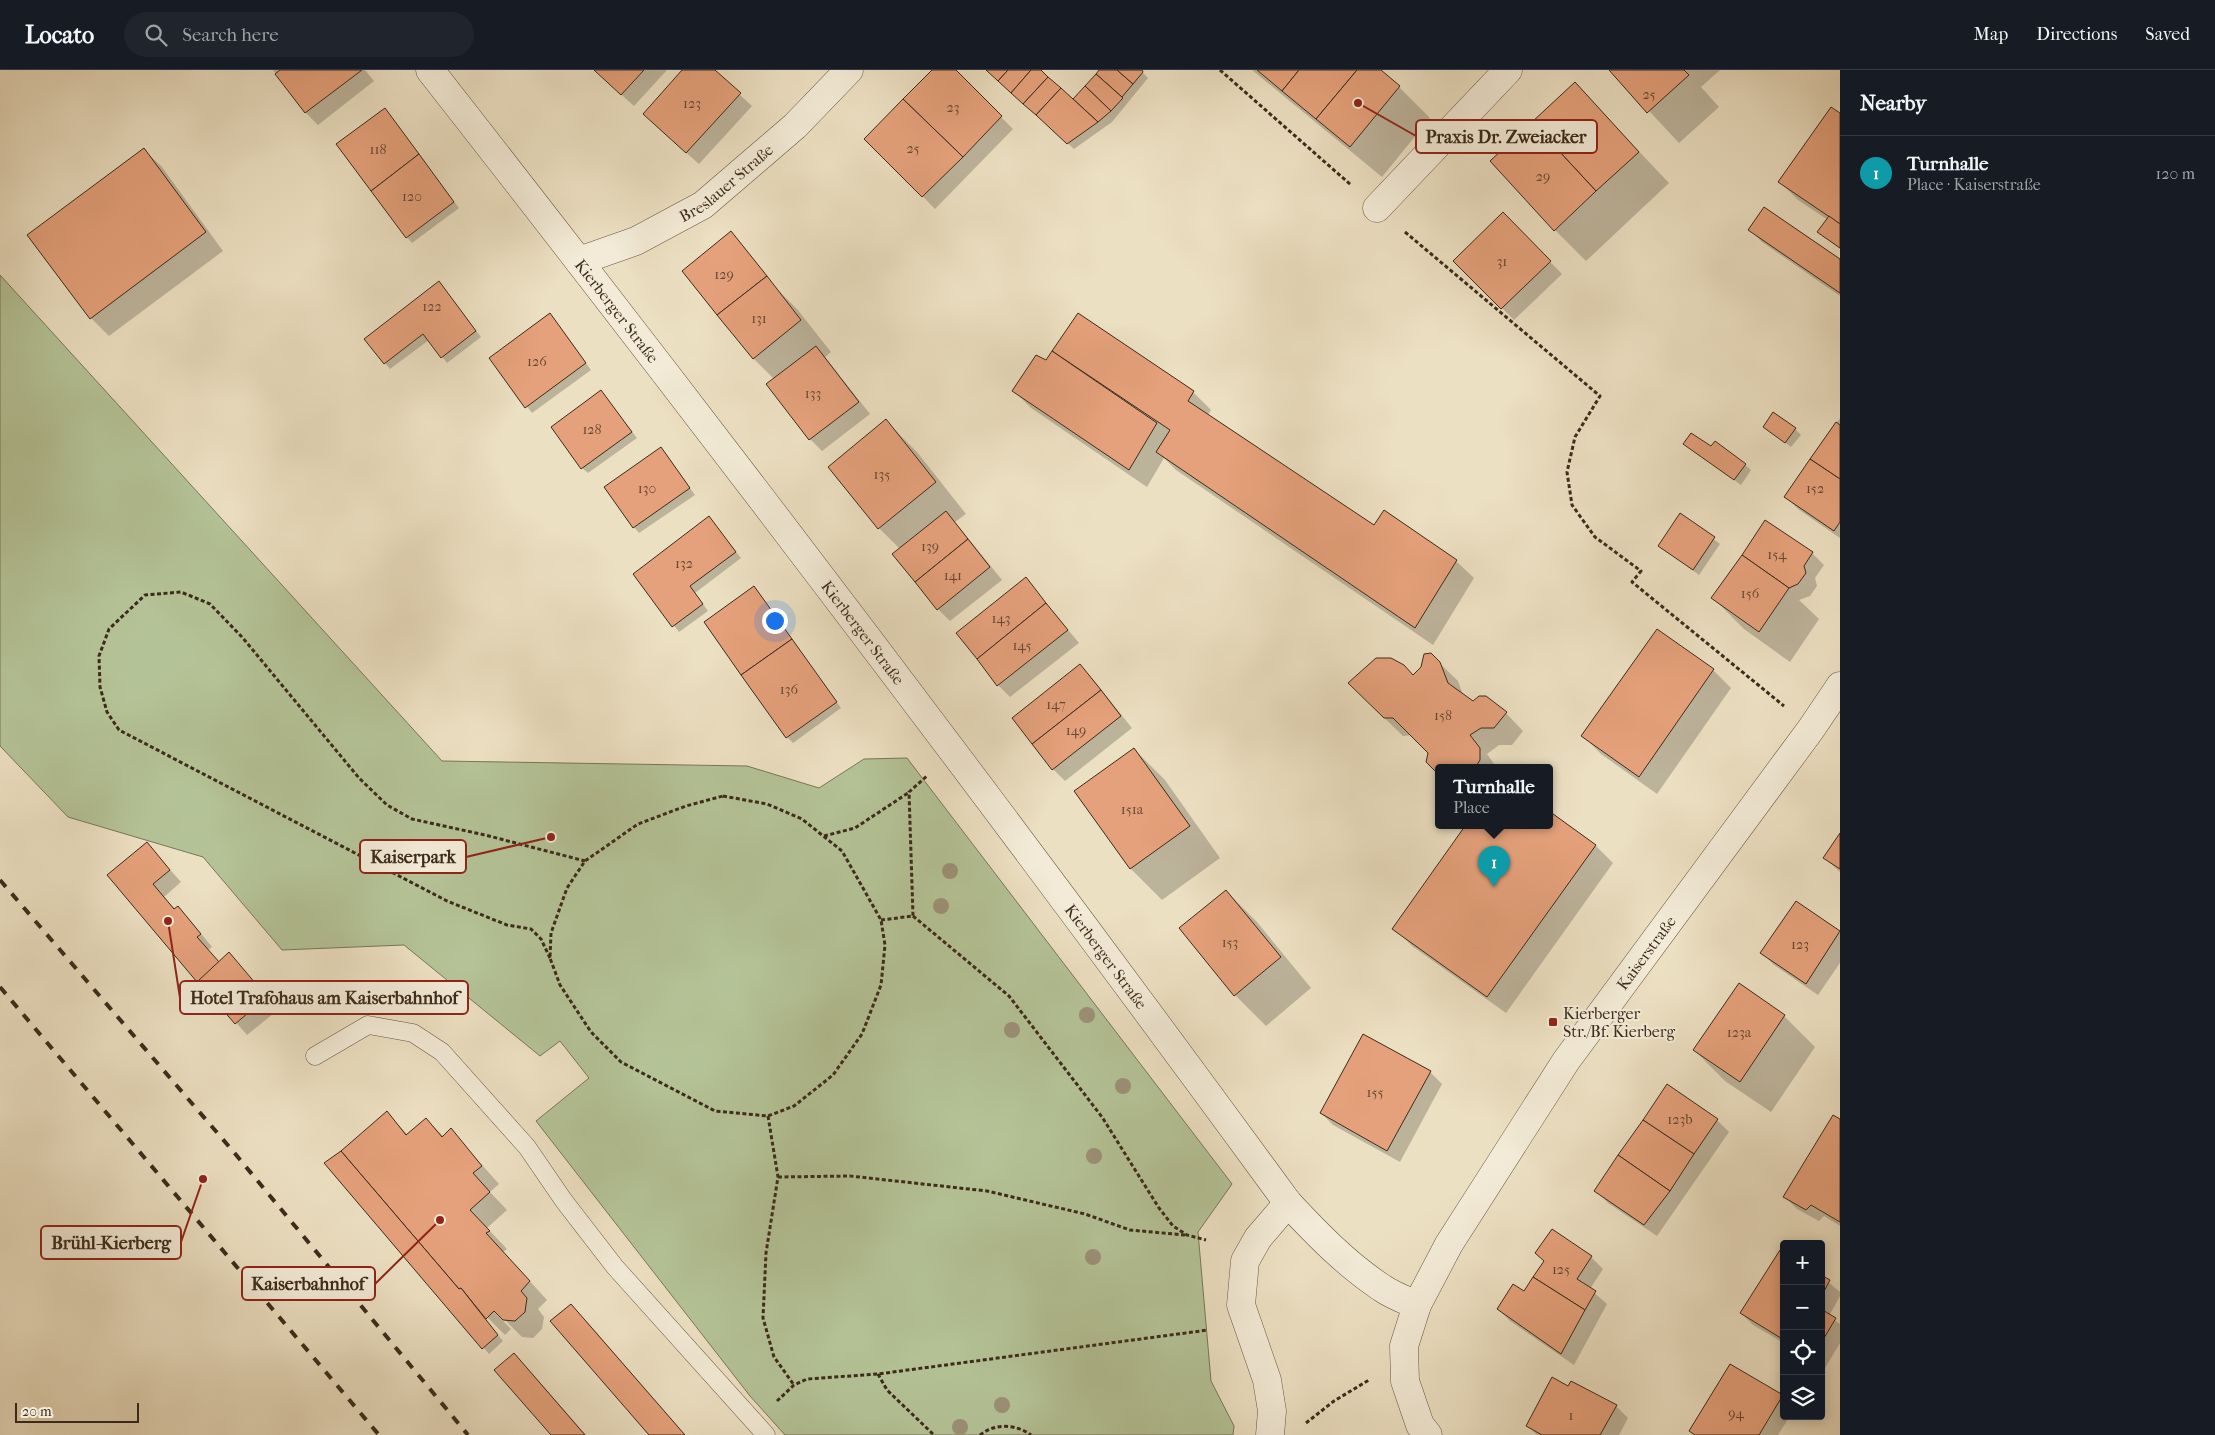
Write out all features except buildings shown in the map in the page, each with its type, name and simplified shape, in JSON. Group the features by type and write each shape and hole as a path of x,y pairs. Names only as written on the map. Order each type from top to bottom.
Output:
{"street":[{"name":"Kierberger Straße","path":"430,70 580,261 949,746 1288,1203 1328,1246 1347,1262 1383,1290 1417,1305"},
{"name":"Breslauer Straße","path":"580,261 636,241 703,204 795,126 849,70"},
{"path":"1376,208 1508,70"},
{"name":"Kaiserstraße","path":"1428,1435 1420,1425 1405,1382 1404,1346 1417,1305 1449,1244 1566,1061 1806,736 1840,686"},
{"path":"1270,1435 1272,1411 1267,1380 1241,1305 1245,1261 1258,1238 1288,1203"}],"lane":[{"path":"315,1056 368,1025 413,1033 442,1052 527,1147 564,1201 615,1268 766,1435"}],"path":[{"path":"1220,70 1376,208 1600,396 1575,437 1568,472 1572,505 1595,537 1641,571 1632,582 1775,699"},
{"path":"550,958 551,933 567,888 585,861 638,824 686,806 723,796 767,804 802,819 842,851 881,920 885,945 881,985 862,1034 833,1076 794,1106 768,1116 715,1110 621,1062 591,1032 560,985 541,938 531,929 507,925 447,901 119,730 107,712 100,687 99,656 109,629 145,595 181,592 210,604 283,684 359,778 387,805 412,819 485,835 585,861"},
{"path":"824,836 855,828 909,792 932,772 949,746"},
{"path":"909,792 913,916"},
{"path":"881,920 913,916 1009,996 1102,1117 1159,1208 1173,1226 1188,1235"},
{"path":"768,1116 778,1177 766,1253 763,1318 774,1356 794,1386 807,1379 878,1374 1208,1330"},
{"path":"778,1177 850,1176 987,1191 1085,1214 1130,1230 1188,1235 1206,1240"},
{"path":"1304,1424 1334,1402 1405,1357"},
{"path":"878,1374 887,1390 934,1435"},
{"path":"980,1435 985,1431 1000,1426 1015,1427 1031,1435"}],"green space":[{"path":"0,275 442,761 747,766 819,788 864,759 907,758 1232,1184 1198,1232 1211,1381 1234,1426 1233,1435 785,1435 750,1396 536,1121 589,1078 560,1041 540,1056 404,945 282,950 203,857 68,817 0,746"}],"railway":[{"path":"0,880 232,1150 468,1435"},
{"path":"0,987 379,1435"}],"place":[{"name":"Praxis Dr. Zweiacker","path":"1358,103"},
{"name":"Kaiserpark","path":"551,837"},
{"name":"Turnhalle","path":"1494,887"},
{"name":"Hotel Trafohaus am Kaiserbahnhof","path":"168,921"},
{"name":"Kierberger Str./Bf. Kierberg","path":"1553,1022"},
{"name":"Brühl-Kierberg","path":"203,1179"},
{"name":"Kaiserbahnhof","path":"440,1220"}]}
